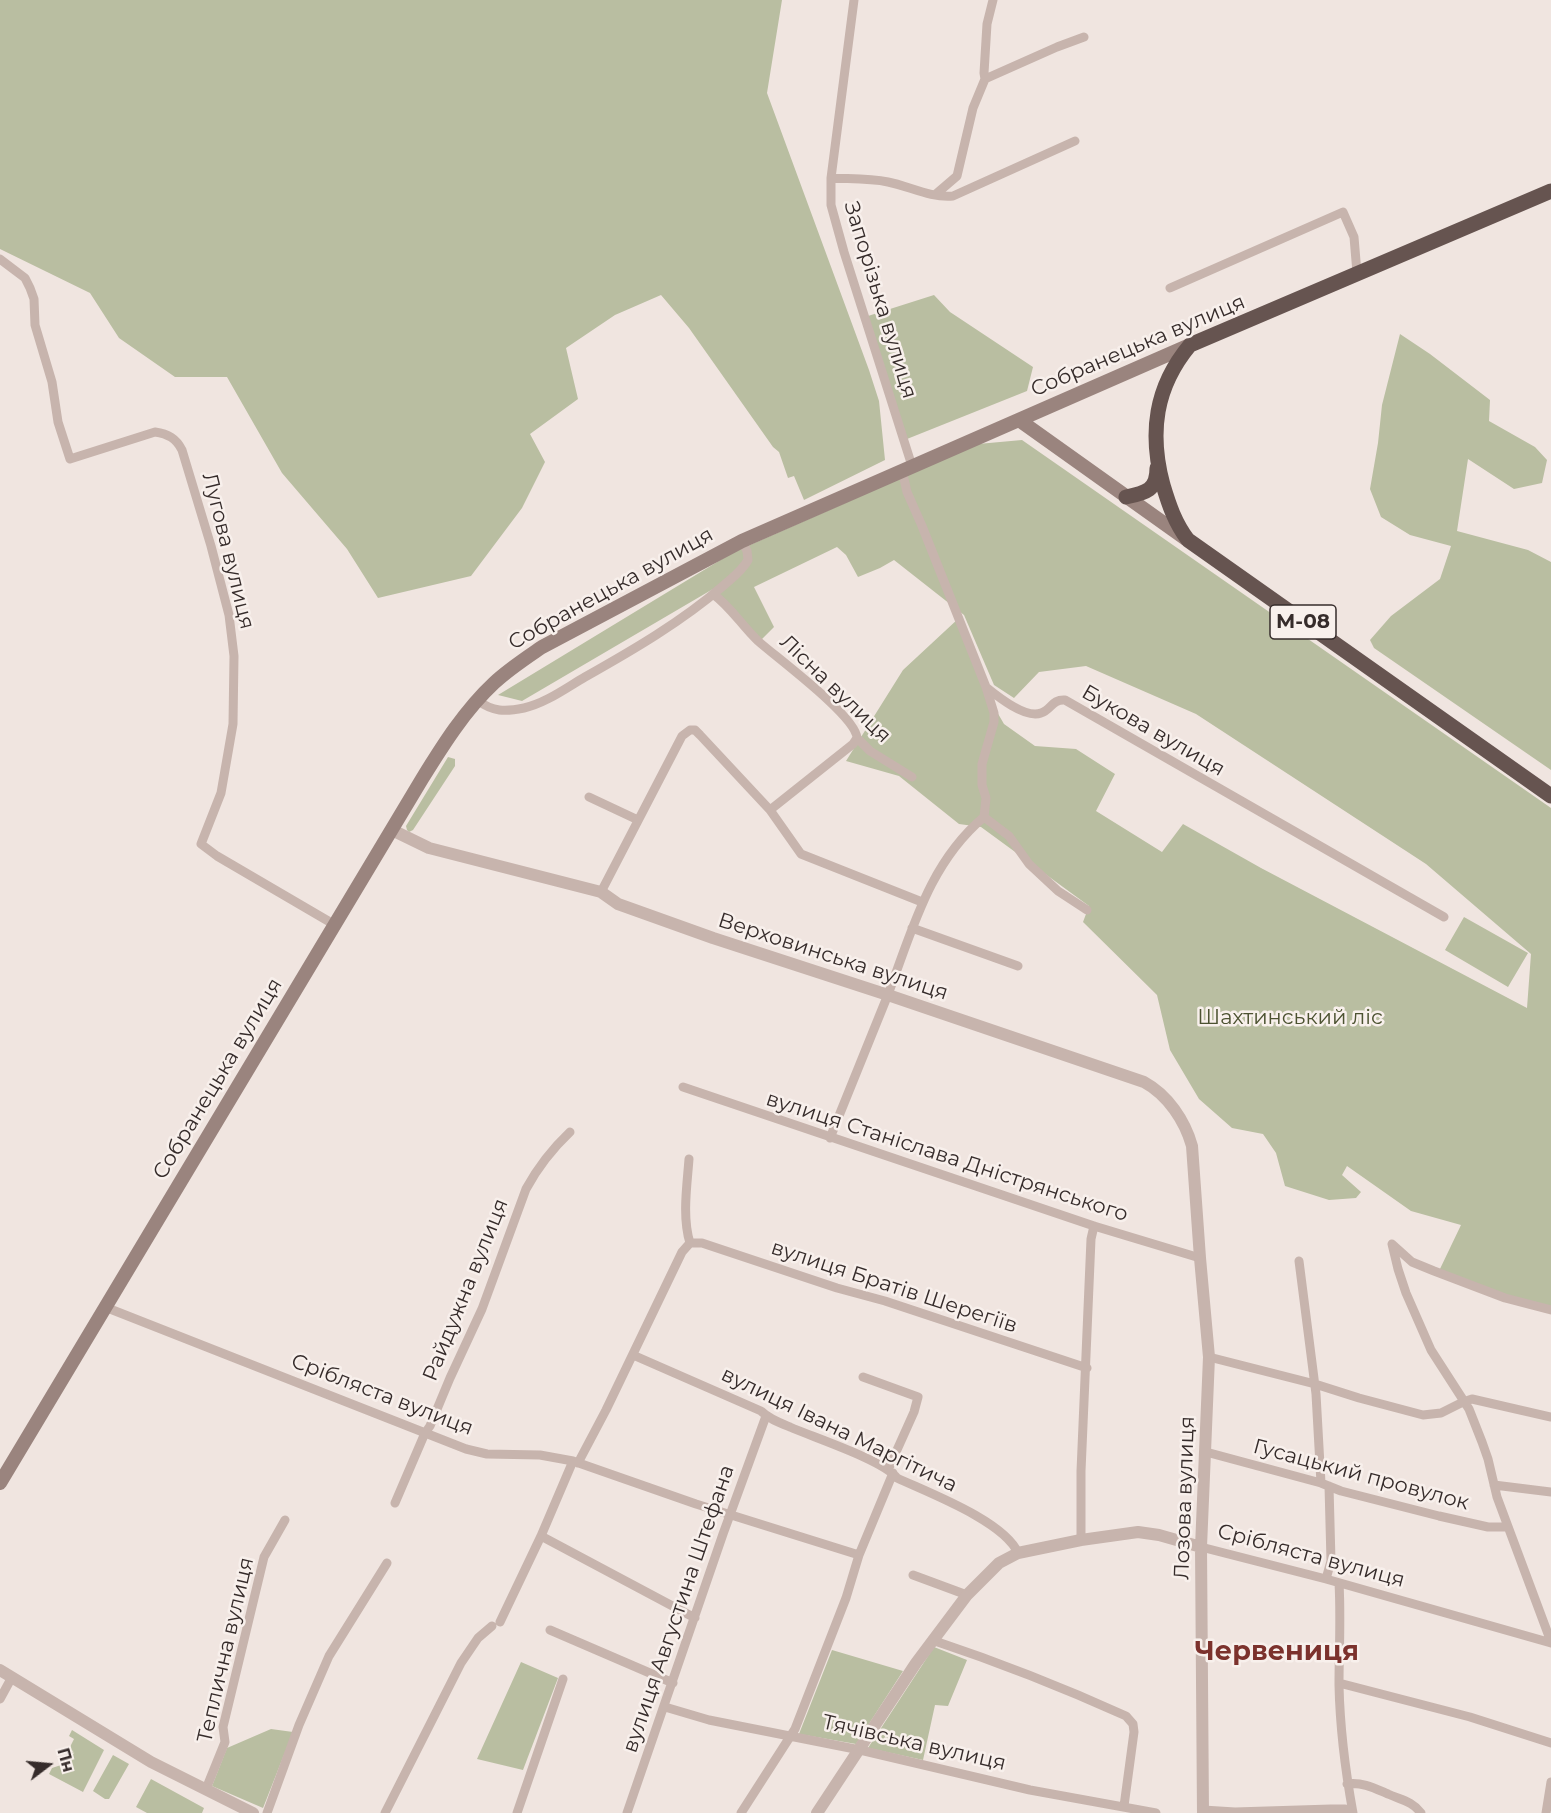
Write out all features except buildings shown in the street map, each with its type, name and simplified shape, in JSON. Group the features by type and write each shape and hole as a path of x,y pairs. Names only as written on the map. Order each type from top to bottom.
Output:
{"highway":[{"name":"Собранецька вулиця","path":"1190,345 1551,191"},
{"name":"М-08","path":"1190,345 1179,359 1162,393 1156,422 1157,459 1167,497 1173,516 1188,540 1551,796"},
{"path":"1126,496 1144,493 1152,488 1157,479 1157,459"}],"main road":[{"name":"Собранецька вулиця","path":"0,1483 433,761 461,719 495,681 542,647 742,541 1190,345"},
{"path":"1019,420 1188,540"}],"street":[{"name":"Запорізька вулиця","path":"854,0 831,178 831,205 907,468"},
{"path":"936,194 957,176 973,108 985,79 987,24 993,0"},
{"path":"985,79 1084,37"},
{"path":"831,178 864,178 952,196 1075,141"},
{"path":"1170,288 1343,212 1354,237 1357,273"},
{"name":"Лугова вулиця","path":"0,259 25,278 34,299 35,325 52,382 58,422 70,459 155,432 178,441 182,450 229,615 234,656 233,724 221,793 201,844 217,856 335,925"},
{"path":"830,1138 922,902 964,834 984,817 986,798 982,785 982,764 994,722 994,712 907,492 907,468"},
{"name":"Собранецька вулиця","path":"477,700 493,710 501,711 536,705 614,661 713,594 744,567 748,560 742,541"},
{"name":"Лісна вулиця","path":"713,594 725,602 742,626 757,640 815,688 847,720 857,732 857,738 870,751 912,777"},
{"name":"Букова вулиця","path":"986,687 1005,702 1034,714 1042,713 1055,701 1065,700 1444,917"},
{"path":"994,712 1005,702"},
{"path":"602,892 682,736 690,730 695,730 770,810 801,854 922,902"},
{"path":"770,810 853,744 857,738"},
{"path":"589,797 638,820"},
{"path":"984,817 1009,836 1029,864 1058,891 1087,910"},
{"name":"Верховинська вулиця","path":"392,830 429,848 602,892 618,904 647,915 888,994 1150,1084 1171,1105 1189,1133 1195,1188"},
{"path":"912,928 1018,966"},
{"name":"вулиця Станіслава Дністрянського","path":"683,1087 1094,1226 1200,1258"},
{"name":"Райдужна вулиця","path":"395,1503 482,1309 526,1189 536,1171 570,1132"},
{"path":"385,1813 461,1663 478,1638 496,1624 541,1536 575,1462 598,1426 682,1252 690,1243 686,1216 689,1159"},
{"name":"Лозова вулиця","path":"1195,1188 1209,1357 1201,1547 1203,1812"},
{"path":"1081,1540 1081,1471 1091,1239 1094,1226"},
{"name":"вулиця Братів Шерегіїв","path":"690,1243 702,1243 1087,1368"},
{"path":"1551,1310 1505,1298 1434,1271 1412,1262 1392,1245 1406,1293 1431,1350 1469,1409 1488,1459 1508,1527 1551,1643"},
{"path":"1299,1261 1325,1485 1331,1561 1326,1579"},
{"name":"Срібляста вулиця","path":"105,1306 466,1449 479,1453 540,1455 575,1462 731,1515 859,1555"},
{"name":"вулиця Івана Маргітича","path":"633,1355 729,1396 761,1411 766,1416 873,1461 891,1471 897,1478 969,1512 996,1528 1015,1545 1018,1553"},
{"path":"1209,1357 1423,1414 1441,1413 1472,1399 1551,1417"},
{"path":"741,1813 795,1729 914,1412 918,1397 863,1377"},
{"name":"вулиця Августина Штефана","path":"627,1813 766,1416"},
{"name":"Гусацький провулок","path":"1206,1452 1439,1516 1488,1527 1508,1527"},
{"path":"1494,1485 1551,1492"},
{"name":"Теплична вулиця","path":"206,1789 225,1742 223,1727 264,1557 285,1520"},
{"name":"Срібляста вулиця","path":"818,1813 916,1663 967,1594 999,1563 1018,1553 1081,1540 1138,1532 1159,1534 1551,1643"},
{"path":"541,1536 695,1618"},
{"path":"267,1813 299,1725 328,1656 387,1563"},
{"path":"913,1575 967,1594"},
{"path":"1339,1584 1341,1737 1352,1813"},
{"path":"550,1630 673,1683"},
{"path":"932,1640 1007,1666 1088,1699 1131,1720 1134,1732 1124,1806"},
{"path":"0,1670 128,1750 253,1813"},
{"path":"0,1699 12,1677"},
{"path":"517,1813 563,1679"},
{"path":"1339,1683 1470,1717 1551,1743"},
{"name":"Тячівська вулиця","path":"664,1707 709,1720 860,1750 1030,1790 1156,1813"},
{"path":"1546,1813 1551,1782"},
{"path":"1347,1784 1368,1785 1409,1802 1421,1813"},
{"path":"1203,1812 1345,1809 1352,1813"}],"green space":[{"path":"0,0 782,0 767,93 879,401 885,460 804,500 794,476 788,478 779,452 773,447 689,328 661,295 615,315 566,348 578,399 530,434 545,462 522,508 471,576 378,598 347,549 282,473 227,377 175,377 119,338 90,293 0,249"},
{"path":"934,295 950,312 1033,367 1027,391 907,439 868,316"},
{"path":"1400,334 1490,400 1489,421 1535,447 1547,460 1542,483 1514,489 1468,459 1457,531 1528,550 1551,562 1551,770 1374,648 1370,640 1391,616 1440,579 1451,546 1410,535 1381,517 1370,489 1382,405"},
{"name":"Шахтинський ліс","path":"1022,440 1551,808 1551,1311 1439,1271 1461,1225 1411,1211 1347,1166 1342,1175 1361,1192 1356,1198 1329,1200 1285,1186 1276,1153 1263,1134 1232,1128 1199,1099 1170,1050 1157,995 1083,922 1089,906 981,827 959,824 899,776 846,761 903,670 959,618 982,686 1004,724 1035,746 1076,749 1115,774 1096,811 1162,852 1183,824 1261,868 1527,1008 1531,954 1426,864 1196,714 1086,666 1039,672 1014,698 994,685 964,615 894,560 858,577 846,555 837,547 754,587 774,627 761,640 713,589 522,701 498,695 732,553 978,444"},
{"path":"448,757 455,759 455,766 413,830 409,832 406,826"},
{"path":"1464,917 1528,953 1508,987 1445,950"},
{"path":"934,1647 967,1660 948,1706 935,1705 923,1760 868,1748"},
{"path":"832,1650 903,1671 856,1744 799,1734"},
{"path":"521,1662 558,1678 523,1770 477,1759"},
{"path":"271,1729 293,1732 263,1808 212,1786 227,1748"},
{"path":"72,1730 104,1750 83,1792 49,1774 52,1768 61,1765 74,1739 69,1736"},
{"path":"113,1755 129,1764 109,1799 105,1799 93,1791"},
{"path":"151,1779 204,1808 202,1813 147,1813 136,1807"}],"district":[{"name":"Червениця","path":"1277,1652"}]}
